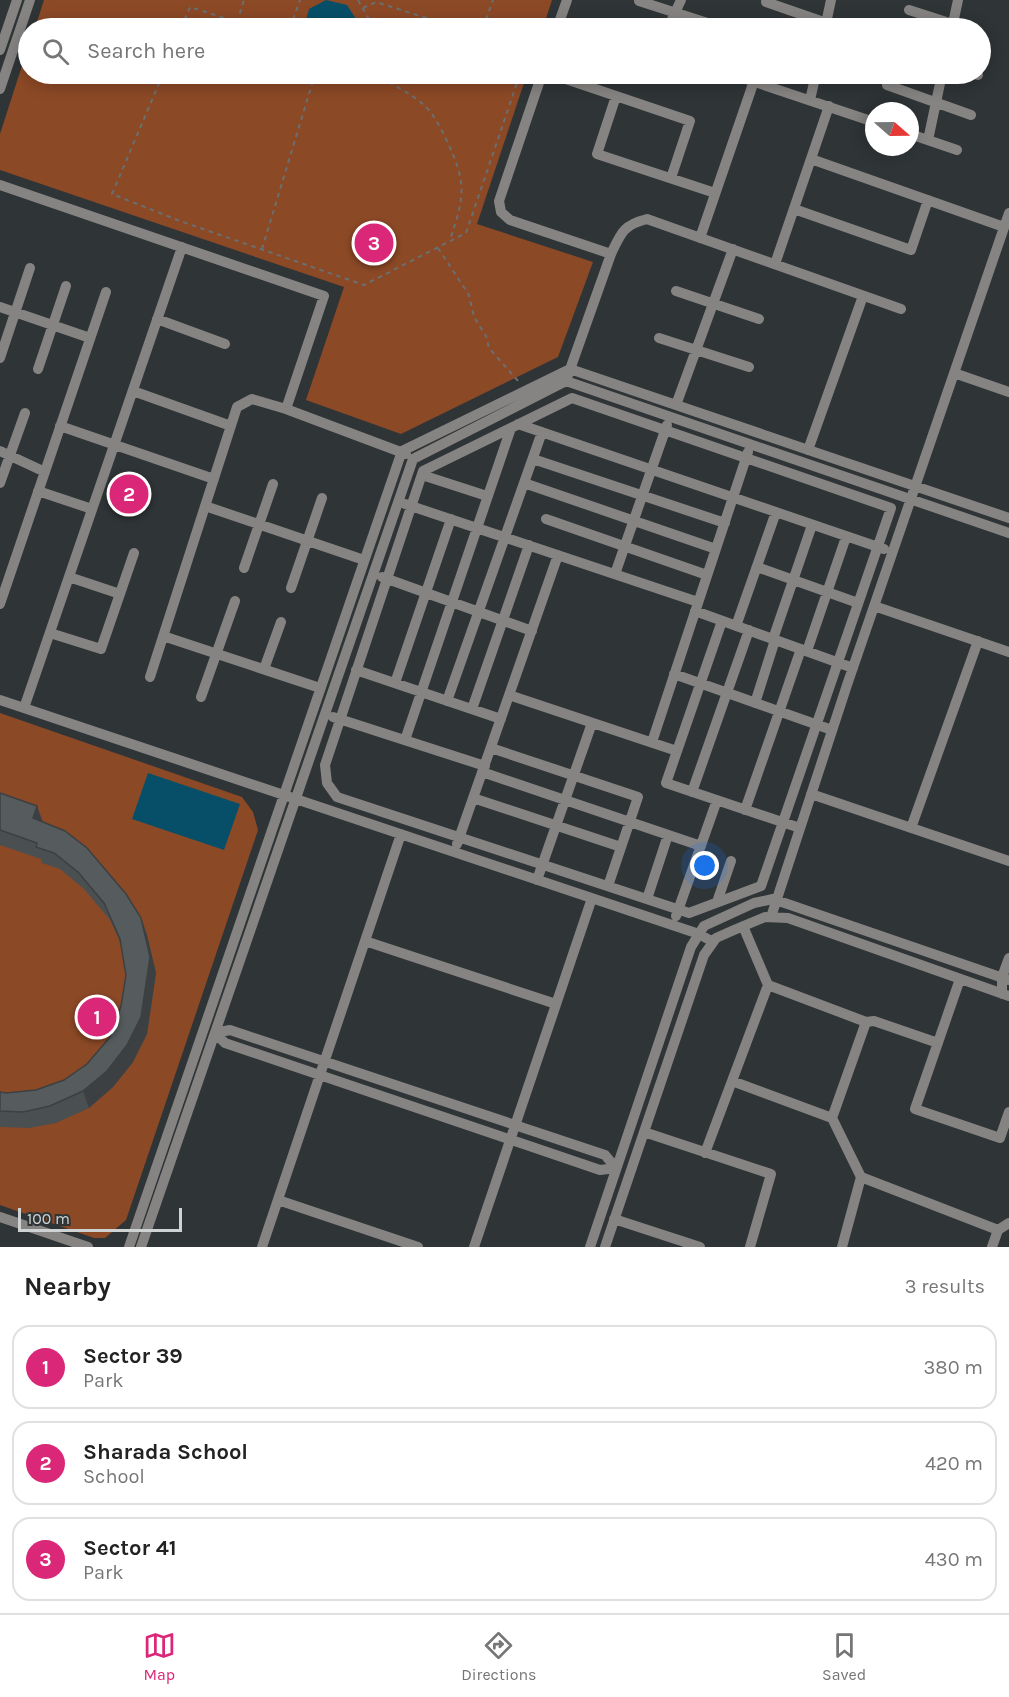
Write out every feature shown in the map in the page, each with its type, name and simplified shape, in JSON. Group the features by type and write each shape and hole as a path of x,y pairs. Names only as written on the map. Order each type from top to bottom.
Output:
{"street":[{"path":"0,50 17,0"},
{"path":"24,18 30,0"},
{"path":"561,18 567,0"},
{"path":"673,18 681,0"},
{"path":"827,18 831,0"},
{"path":"954,18 958,0"},
{"path":"639,1 691,18"},
{"path":"766,2 805,18"},
{"path":"909,10 930,18"},
{"path":"0,88 18,35"},
{"path":"539,84 499,201 501,212 510,220 611,254"},
{"path":"581,84 690,121 671,178"},
{"path":"700,238 753,84"},
{"path":"763,84 865,119"},
{"path":"810,100 814,84"},
{"path":"928,140 940,84"},
{"path":"887,85 971,116"},
{"path":"616,96 597,154 715,193"},
{"path":"775,264 828,106"},
{"path":"919,137 957,150"},
{"path":"811,159 1004,227"},
{"path":"0,185 324,296 286,409"},
{"path":"794,209 911,250 928,200"},
{"path":"771,917 832,730 1009,213"},
{"path":"141,1247 413,459 566,381 611,254 620,235 632,223 647,219 901,309"},
{"path":"24,708 182,247"},
{"path":"676,405 733,249"},
{"path":"0,358 30,268"},
{"path":"38,369 66,286"},
{"path":"676,291 759,319"},
{"path":"0,604 3,587 106,292"},
{"path":"808,450 863,296"},
{"path":"0,307 90,338"},
{"path":"158,319 225,344"},
{"path":"659,338 749,367"},
{"path":"129,1247 402,451 570,369 1009,518"},
{"path":"954,373 1009,392"},
{"path":"566,381 1009,533"},
{"path":"133,391 231,426"},
{"path":"572,398 891,508 761,885 689,913 337,797 327,783 325,765 423,471 514,426 572,398"},
{"path":"150,677 237,407 252,399 286,409 402,451 413,459"},
{"path":"0,483 5,454 25,413"},
{"path":"615,574 670,417"},
{"path":"60,426 214,479"},
{"path":"514,426 542,432 893,552"},
{"path":"405,740 487,496 514,426"},
{"path":"447,701 542,432"},
{"path":"652,742 751,445"},
{"path":"5,454 45,472"},
{"path":"533,459 725,523"},
{"path":"422,475 487,496"},
{"path":"524,483 716,549"},
{"path":"244,568 273,484"},
{"path":"38,491 92,509"},
{"path":"291,588 322,498"},
{"path":"399,502 615,574 697,607 722,621 853,668"},
{"path":"206,506 364,560"},
{"path":"736,626 776,512"},
{"path":"395,683 451,519"},
{"path":"546,519 707,575"},
{"path":"755,703 812,525"},
{"path":"745,810 779,711 827,592 846,537"},
{"path":"472,709 529,545"},
{"path":"50,633 101,649 134,553"},
{"path":"454,852 558,555"},
{"path":"757,567 858,603"},
{"path":"374,574 531,631"},
{"path":"69,577 120,594"},
{"path":"201,697 235,601"},
{"path":"874,606 1009,652"},
{"path":"722,621 666,783 800,828"},
{"path":"264,669 281,622"},
{"path":"692,792 749,630"},
{"path":"163,636 320,688"},
{"path":"911,828 978,641"},
{"path":"356,670 501,719"},
{"path":"674,674 832,730"},
{"path":"509,694 677,751"},
{"path":"0,700 699,934 713,942"},
{"path":"325,714 405,740 565,800 701,846"},
{"path":"537,880 592,723"},
{"path":"491,748 638,797 608,886"},
{"path":"812,794 1009,861"},
{"path":"473,798 621,847"},
{"path":"673,926 717,800"},
{"path":"262,1247 401,834"},
{"path":"647,899 668,835"},
{"path":"717,902 731,861"},
{"path":"474,1247 592,898"},
{"path":"590,1247 691,947 704,926 754,903 777,900 1006,978"},
{"path":"605,1247 704,955 716,938 765,917 788,918 960,979 1007,993 1006,978 1009,958"},
{"path":"705,1153 768,985 743,926"},
{"path":"365,941 556,1004"},
{"path":"960,979 915,1109 1000,1138 1009,1112"},
{"path":"768,985 866,1022 874,1021 938,1043"},
{"path":"832,1118 866,1022"},
{"path":"215,1033 230,1030 605,1155 616,1168"},
{"path":"215,1033 225,1043 510,1140 600,1170 616,1168"},
{"path":"732,1081 832,1118 861,1177 842,1247"},
{"path":"644,1132 771,1174 750,1247"},
{"path":"861,1177 998,1230"},
{"path":"278,1200 418,1247"},
{"path":"0,1217 88,1247"},
{"path":"614,1219 676,1243 700,1247"},
{"path":"992,1247 998,1230 1009,1223"}],"path":[{"path":"238,18 244,0"},
{"path":"294,18 300,0"},
{"path":"487,18 493,0"},
{"path":"359,1 368,18"},
{"path":"363,8 376,2 426,18"},
{"path":"186,18 190,7 224,18"},
{"path":"159,84 112,194 180,221 364,285 466,233 517,84"},
{"path":"262,250 312,84"},
{"path":"392,84 425,105 443,133 456,161 462,179 461,203 449,242"},
{"path":"438,248 469,295 474,317 486,336 489,348 527,390"}],"shaded area":[{"path":"44,0 552,0 546,18 38,18"},
{"path":"18,78 18,84 524,84 477,224 593,262 558,357 401,434 306,400 344,287 0,170 0,134"},
{"path":"0,713 242,797 253,812 258,830 126,1220 105,1238 94,1238 0,1205"}],"water":[{"path":"326,0 347,5 355,18 307,18 309,9"},
{"path":"148,773 240,804 224,850 132,819"}],"building":[{"path":"0,793 37,806 33,818 65,831 87,848 126,894 141,918 150,957 141,1017 127,1045 107,1071 83,1091 50,1106 23,1112 0,1111 0,1092 36,1090 64,1080 87,1064 110,1037 121,1006 126,975 120,939 104,903 78,872 54,853 36,847 37,843 0,830"}],"place":[{"name":"Sector 41","path":"374,243"},
{"name":"Sharada School","path":"129,494"},
{"name":"Sector 39","path":"97,1017"}]}
